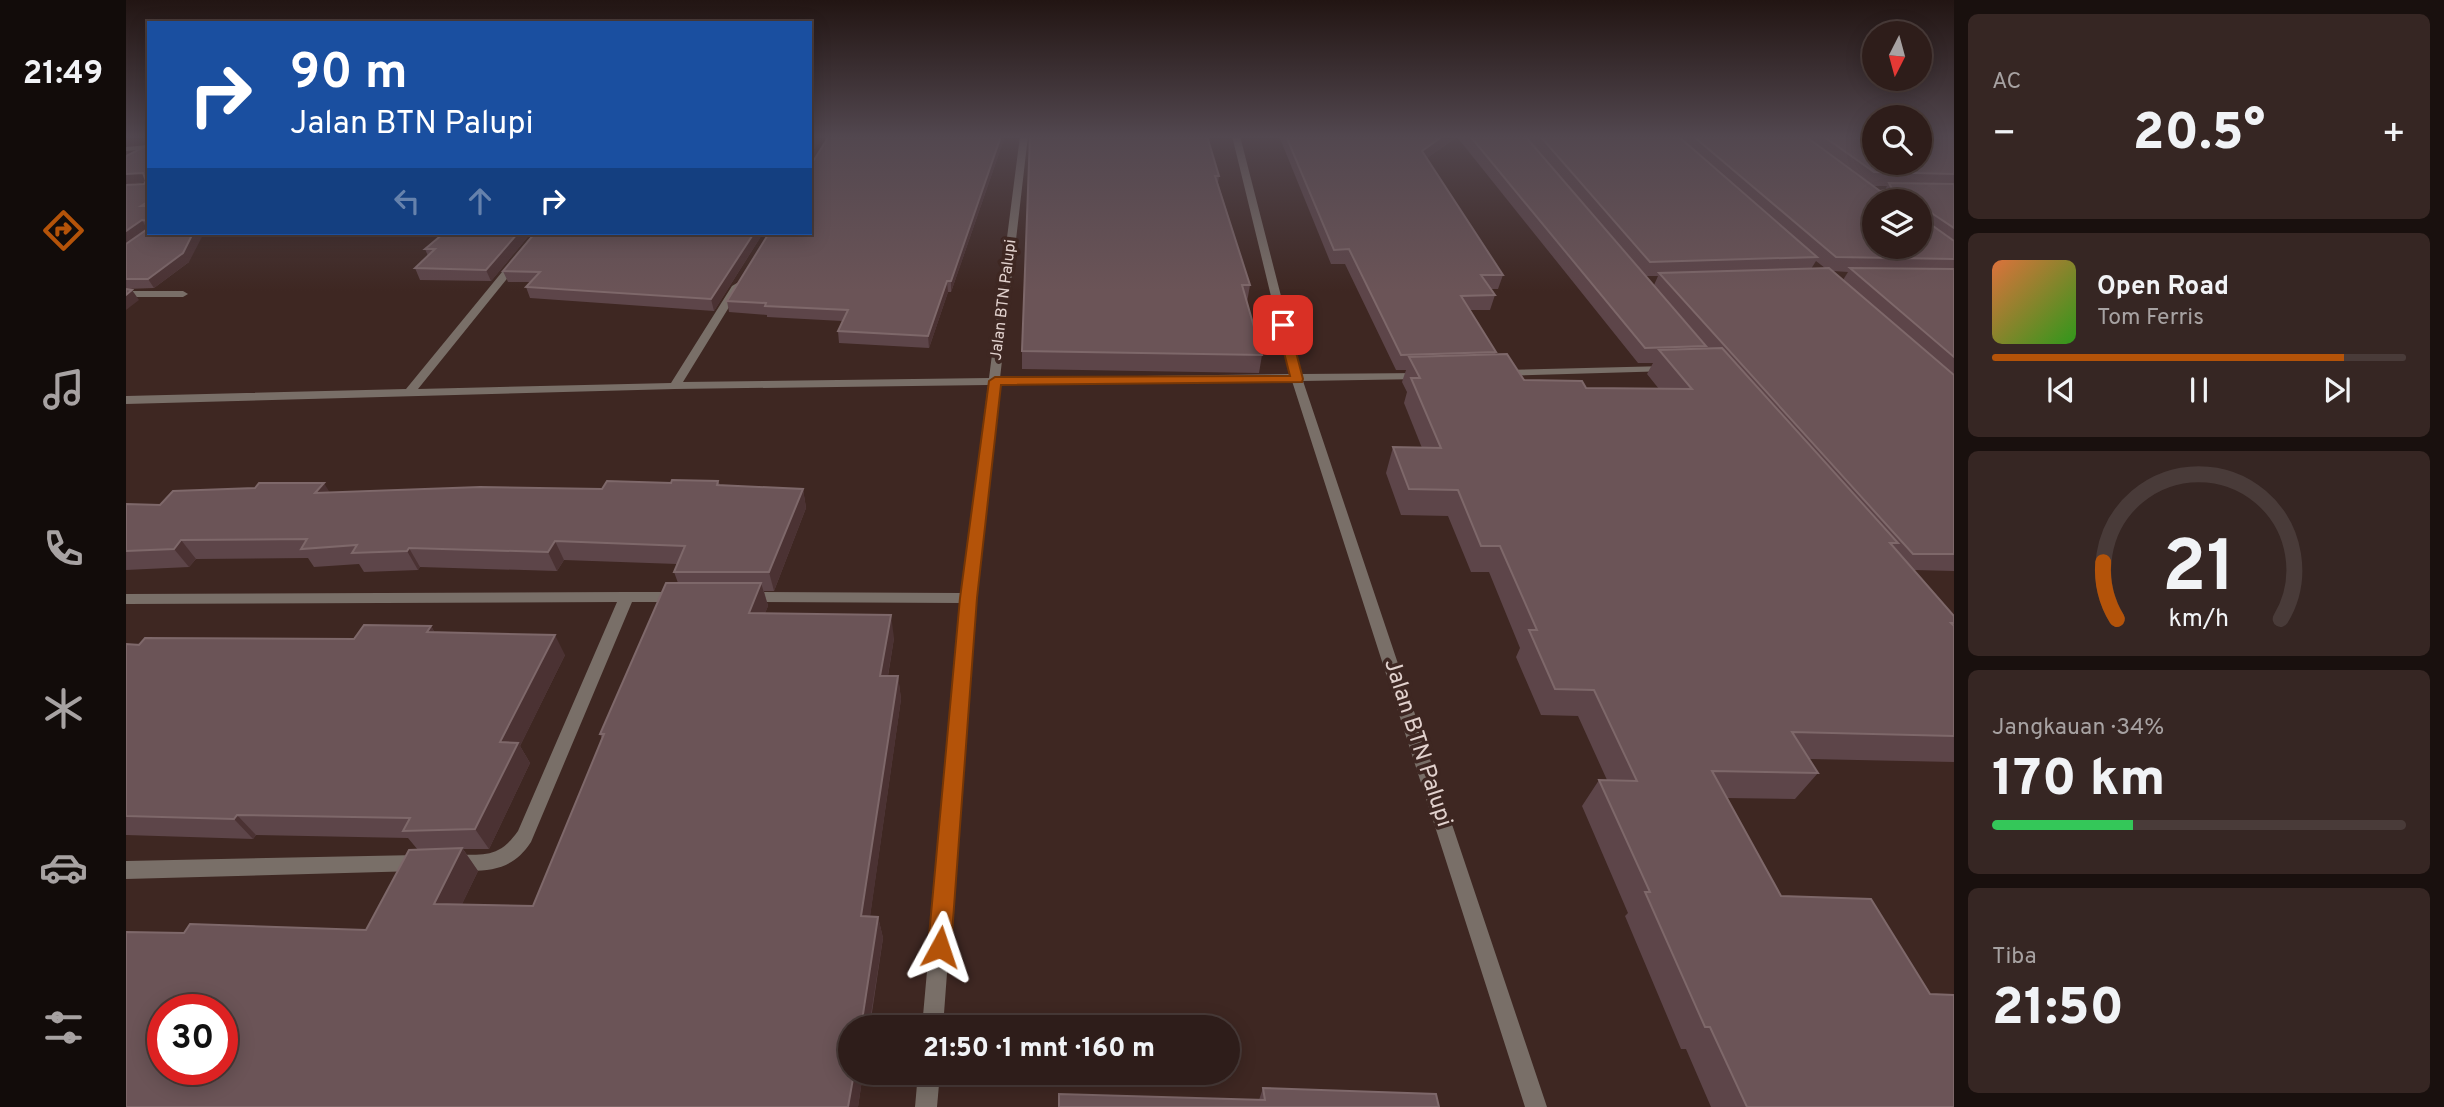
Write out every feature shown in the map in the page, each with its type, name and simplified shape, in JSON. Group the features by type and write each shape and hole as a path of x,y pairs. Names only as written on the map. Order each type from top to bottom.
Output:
{"street":[{"name":"Jalan BTN Palupi","path":"934,1015 968,598 1018,188"},
{"name":"Jalan BTN Palupi","path":"1249,188 1297,379 1536,1107"},
{"path":"410,392 537,235"},
{"path":"676,386 741,280"},
{"path":"126,294 183,294"},
{"path":"1492,374 1686,368"},
{"name":"Jalan BTN Palupi","path":"995,381 1297,379 1436,375"},
{"path":"126,400 995,381"},
{"path":"126,870 506,859 516,852 526,836 626,597"},
{"path":"126,599 695,597"},
{"path":"736,597 968,598"},
{"path":"926,1107 928,1085"}],"building":[{"path":"126,188 147,188 147,202 141,206 147,206 147,221 142,220 126,231"},
{"path":"812,188 983,188 951,281 947,281 928,336 838,331 848,310 765,306 766,303 727,301 768,235 812,235"},
{"path":"1028,188 1219,188 1250,285 1242,285 1262,355 1022,351"},
{"path":"1308,188 1446,188 1503,275 1481,275 1495,295 1461,296 1496,352 1401,355 1349,249 1334,250"},
{"path":"1513,188 1570,188 1706,346 1645,348"},
{"path":"1585,188 1737,188 1817,257 1650,262"},
{"path":"1754,188 1877,189 1862,189 1862,257 1836,257"},
{"path":"1891,188 1954,188 1954,228 1932,213 1932,189"},
{"path":"1932,225 1954,241 1954,259 1932,259"},
{"path":"147,229 147,235 192,235 183,253 148,279 126,279 126,244"},
{"path":"442,235 516,235 486,270 415,268 435,249 425,249"},
{"path":"533,235 753,235 711,299 526,287 540,272 503,271"},
{"path":"1829,268 1954,375 1954,554 1913,554 1659,273"},
{"path":"1850,268 1954,269 1954,357"},
{"path":"1722,348 1898,543 1890,543 1954,616 1954,623 1951,623 1954,626 1954,736 1792,732 1818,773 1712,771 1781,896 1871,899 1930,994 1954,995 1954,1107 1747,1107 1710,1027 1705,1027 1645,892 1650,892 1599,780 1637,781 1594,690 1555,689 1529,630 1537,630 1500,546 1481,546 1458,490 1409,489 1393,447 1441,448 1411,378 1420,378 1409,357 1507,354 1524,380 1582,381 1586,388 1692,389 1659,350"},
{"path":"672,480 718,481 717,485 803,489 769,572 674,572 685,546 555,541 548,552 409,548 407,551 352,553 357,545 301,549 307,539 181,540 174,549 126,551 126,504 160,505 173,491 255,488 259,483 324,483 315,493 480,487 602,489 607,481 671,483"},
{"path":"666,583 761,583 749,613 891,615 880,676 898,676 861,916 878,917 863,1015 838,1015 838,1085 852,1085 848,1107 126,1107 126,932 184,933 190,924 366,930 409,850 462,848 434,904 533,906 604,734 600,734"},
{"path":"364,625 431,626 427,632 555,635 500,742 518,743 475,829 403,831 410,818 237,815 234,819 126,816 126,644 139,645 145,638 354,639"},
{"path":"1263,1088 1436,1094 1439,1107 1059,1107 1059,1094 1265,1100"}],"route":[{"path":"940,947 968,598 995,381 1297,379 1283,325"}]}
